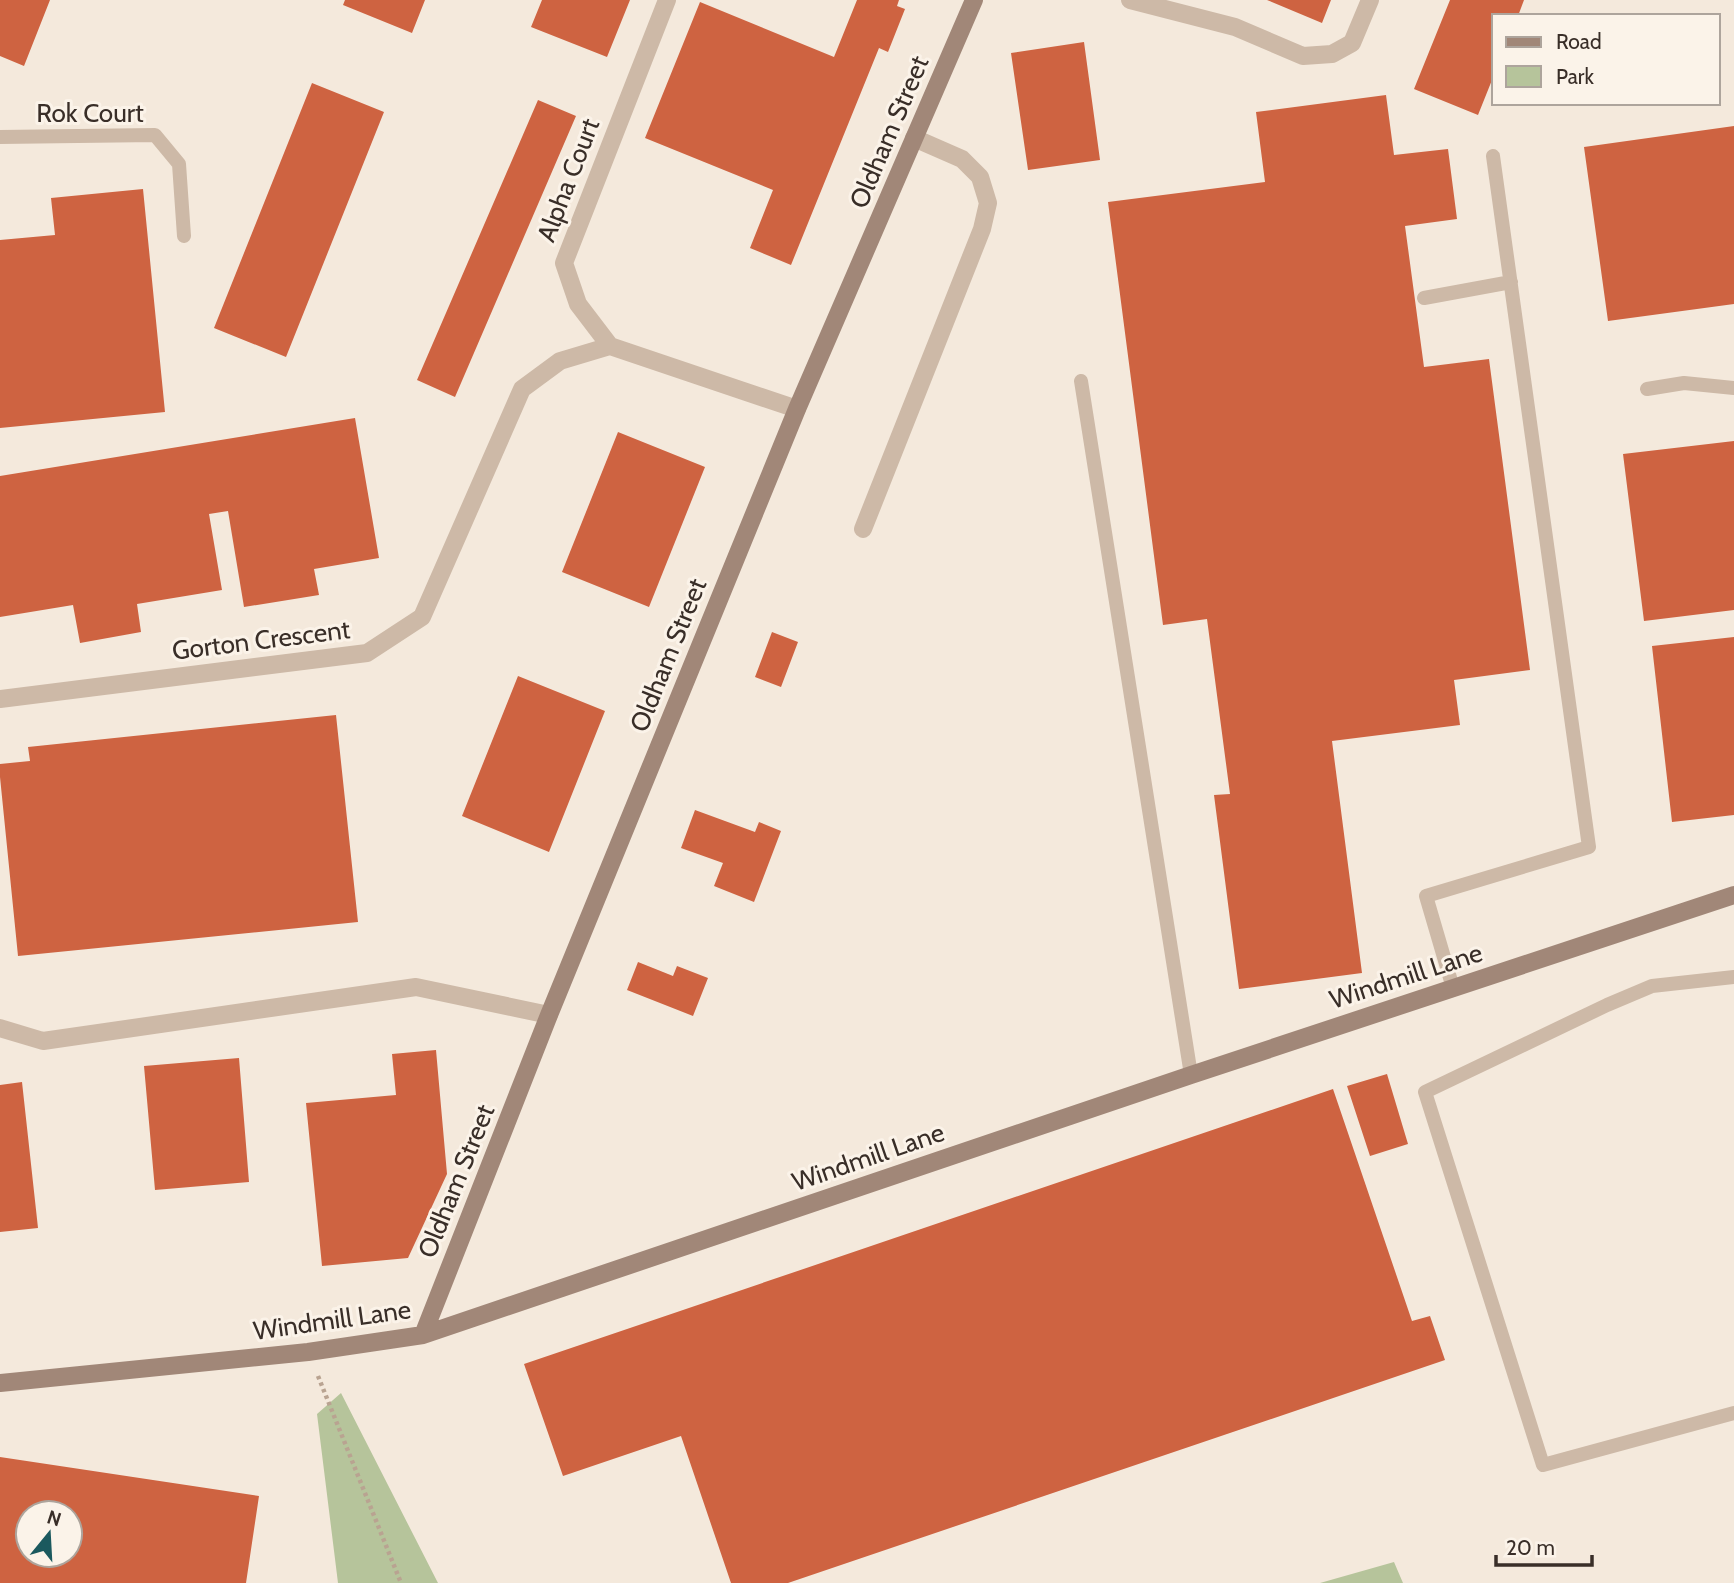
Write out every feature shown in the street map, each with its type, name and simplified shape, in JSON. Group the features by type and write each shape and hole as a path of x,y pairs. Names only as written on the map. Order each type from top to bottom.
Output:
{"street":[{"name":"Alpha Court","path":"610,345 578,304 564,263 667,0"},
{"name":"Oldham Street","path":"423,1335 549,1015 797,409 974,0"},
{"path":"1130,0 1235,26 1303,56 1332,54 1352,43 1370,0"},
{"path":"863,529 982,229 988,203 980,177 962,159 914,138"},
{"path":"610,345 797,409"},
{"name":"Gorton Crescent","path":"0,699 367,653 422,617 522,389 559,361 610,345"},
{"name":"Windmill Lane","path":"0,1383 308,1352 423,1335 1191,1075 1734,895"},
{"path":"0,1028 43,1041 416,987 549,1015"}],"lane":[{"name":"Rok Court","path":"0,137 155,135 179,164 184,236"},
{"path":"1453,988 1426,896 1589,847 1493,156"},
{"path":"1424,298 1511,282"},
{"path":"1081,381 1191,1075"},
{"path":"1647,389 1684,383 1734,388"},
{"path":"1734,976 1652,986 1425,1092 1543,1465 1734,1413"}],"path":[{"path":"308,1352 399,1582"}],"green space":[{"path":"341,1393 438,1583 338,1583 317,1414"},
{"path":"1394,1562 1403,1583 1320,1583"}],"building":[{"path":"0,0 50,0 24,66 0,56"},
{"path":"345,0 425,0 412,33 343,5"},
{"path":"542,0 630,0 607,57 531,27"},
{"path":"857,0 899,0 897,6 905,9 888,52 879,48 791,265 750,248 773,190 645,138 700,2 834,57"},
{"path":"1267,0 1331,0 1322,23"},
{"path":"1450,0 1524,0 1519,14 1492,14 1492,80 1478,115 1414,89"},
{"path":"1084,42 1100,160 1028,170 1011,53"},
{"path":"312,83 384,112 286,357 214,328"},
{"path":"1386,95 1394,155 1448,149 1457,219 1405,226 1424,367 1489,359 1530,670 1454,680 1460,725 1332,741 1362,973 1239,989 1214,795 1230,794 1207,619 1163,625 1108,202 1265,182 1256,112"},
{"path":"538,100 576,116 455,397 417,380"},
{"path":"1734,126 1734,304 1608,321 1584,147"},
{"path":"143,189 165,412 0,428 0,240 55,235 51,198"},
{"path":"355,418 379,558 314,569 319,595 244,607 228,511 209,514 222,590 137,604 141,632 80,643 73,605 0,617 0,476"},
{"path":"618,432 705,467 649,607 562,572"},
{"path":"1734,441 1734,610 1644,621 1623,454"},
{"path":"772,632 798,642 781,687 755,677"},
{"path":"1734,637 1734,815 1672,822 1652,646"},
{"path":"518,676 605,711 549,852 462,816"},
{"path":"336,715 358,922 18,956 0,764 30,761 28,747"},
{"path":"695,810 755,832 759,822 781,831 754,902 714,886 723,863 681,848"},
{"path":"638,962 673,976 677,966 708,978 693,1016 627,990"},
{"path":"436,1050 447,1174 408,1258 322,1266 306,1103 396,1095 392,1054"},
{"path":"239,1058 249,1182 155,1190 144,1066"},
{"path":"1387,1074 1408,1144 1370,1156 1347,1086"},
{"path":"22,1082 38,1228 0,1232 0,1085"},
{"path":"1333,1089 1412,1321 1430,1316 1445,1360 788,1583 731,1583 681,1436 563,1476 524,1364"},
{"path":"0,1457 259,1496 246,1583 0,1583"}]}
